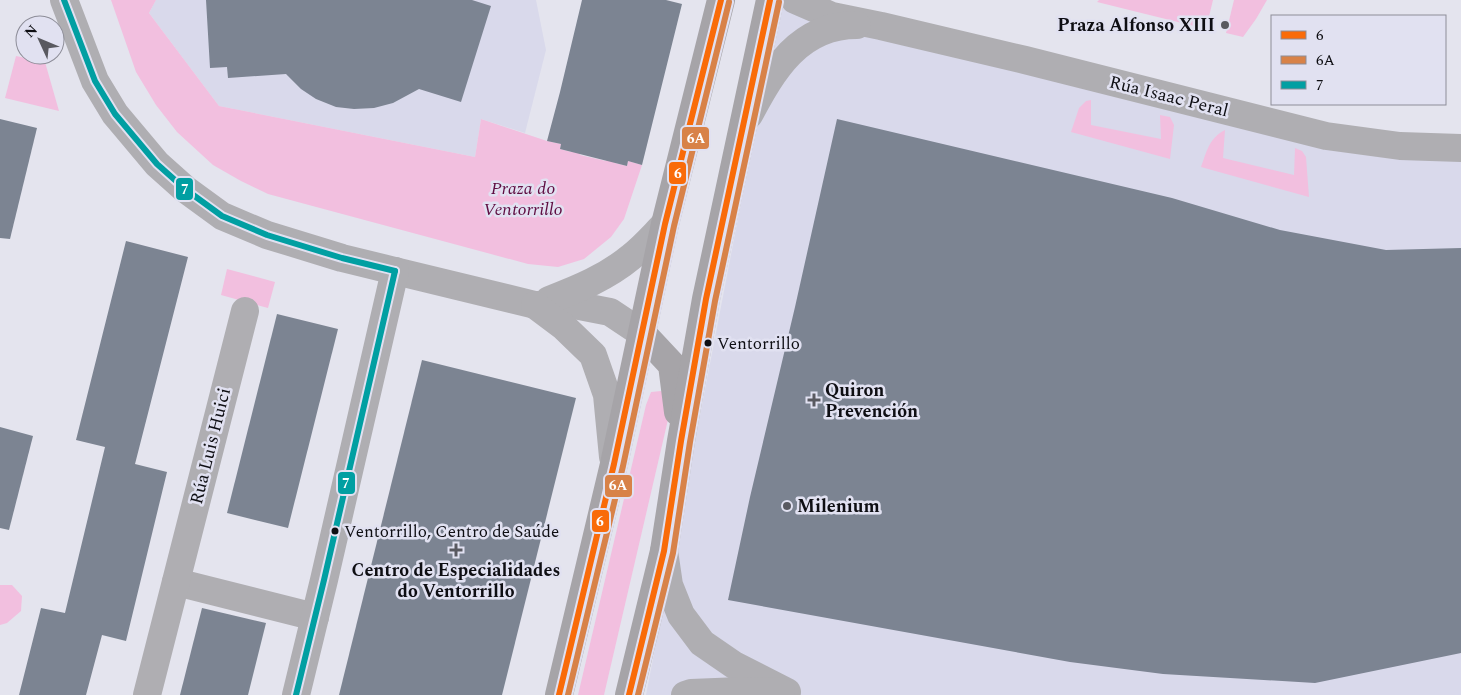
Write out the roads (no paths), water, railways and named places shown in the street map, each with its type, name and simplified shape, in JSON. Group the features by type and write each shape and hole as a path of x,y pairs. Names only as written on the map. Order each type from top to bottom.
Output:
{"main road":[{"path":"559,695 614,464 665,224 720,0"},
{"path":"629,695 664,551 706,299 770,0"},
{"path":"643,334 672,365 681,441"}],"street":[{"path":"64,0 95,81 115,114 157,164 185,190 222,216 268,235 342,258 535,305 574,305 610,312 643,334"},
{"name":"Rúa Isaac Peral","path":"795,0 832,16 881,26 1326,136 1400,146 1461,148"},
{"path":"850,0 881,26"},
{"name":"Rúa Isaac Peral","path":"743,125 766,83 787,54 804,41 825,30 854,24 881,26"},
{"path":"535,305 583,287 612,271 632,256 665,224"},
{"path":"296,695 395,271"},
{"path":"535,305 563,326 593,355 607,395 614,464"},
{"name":"Rúa Luis Huici","path":"146,695 245,311"},
{"path":"664,551 670,585 681,615 702,643 734,665 796,694"},
{"path":"176,582 314,617"},
{"path":"685,695 691,693 740,691 796,694"}],"place":[{"name":"Praza Alfonso XIII","path":"1225,25"},
{"name":"Ventorrillo","path":"708,343"},
{"name":"Quiron Prevención","path":"814,400"},
{"name":"Milenium","path":"787,506"},
{"name":"Ventorrillo, Centro de Saúde","path":"335,531"},
{"name":"Centro de Especialidades do Ventorrillo","path":"456,550"}],"park label":[{"name":"Praza do Ventorrillo","path":"523,198"}]}
